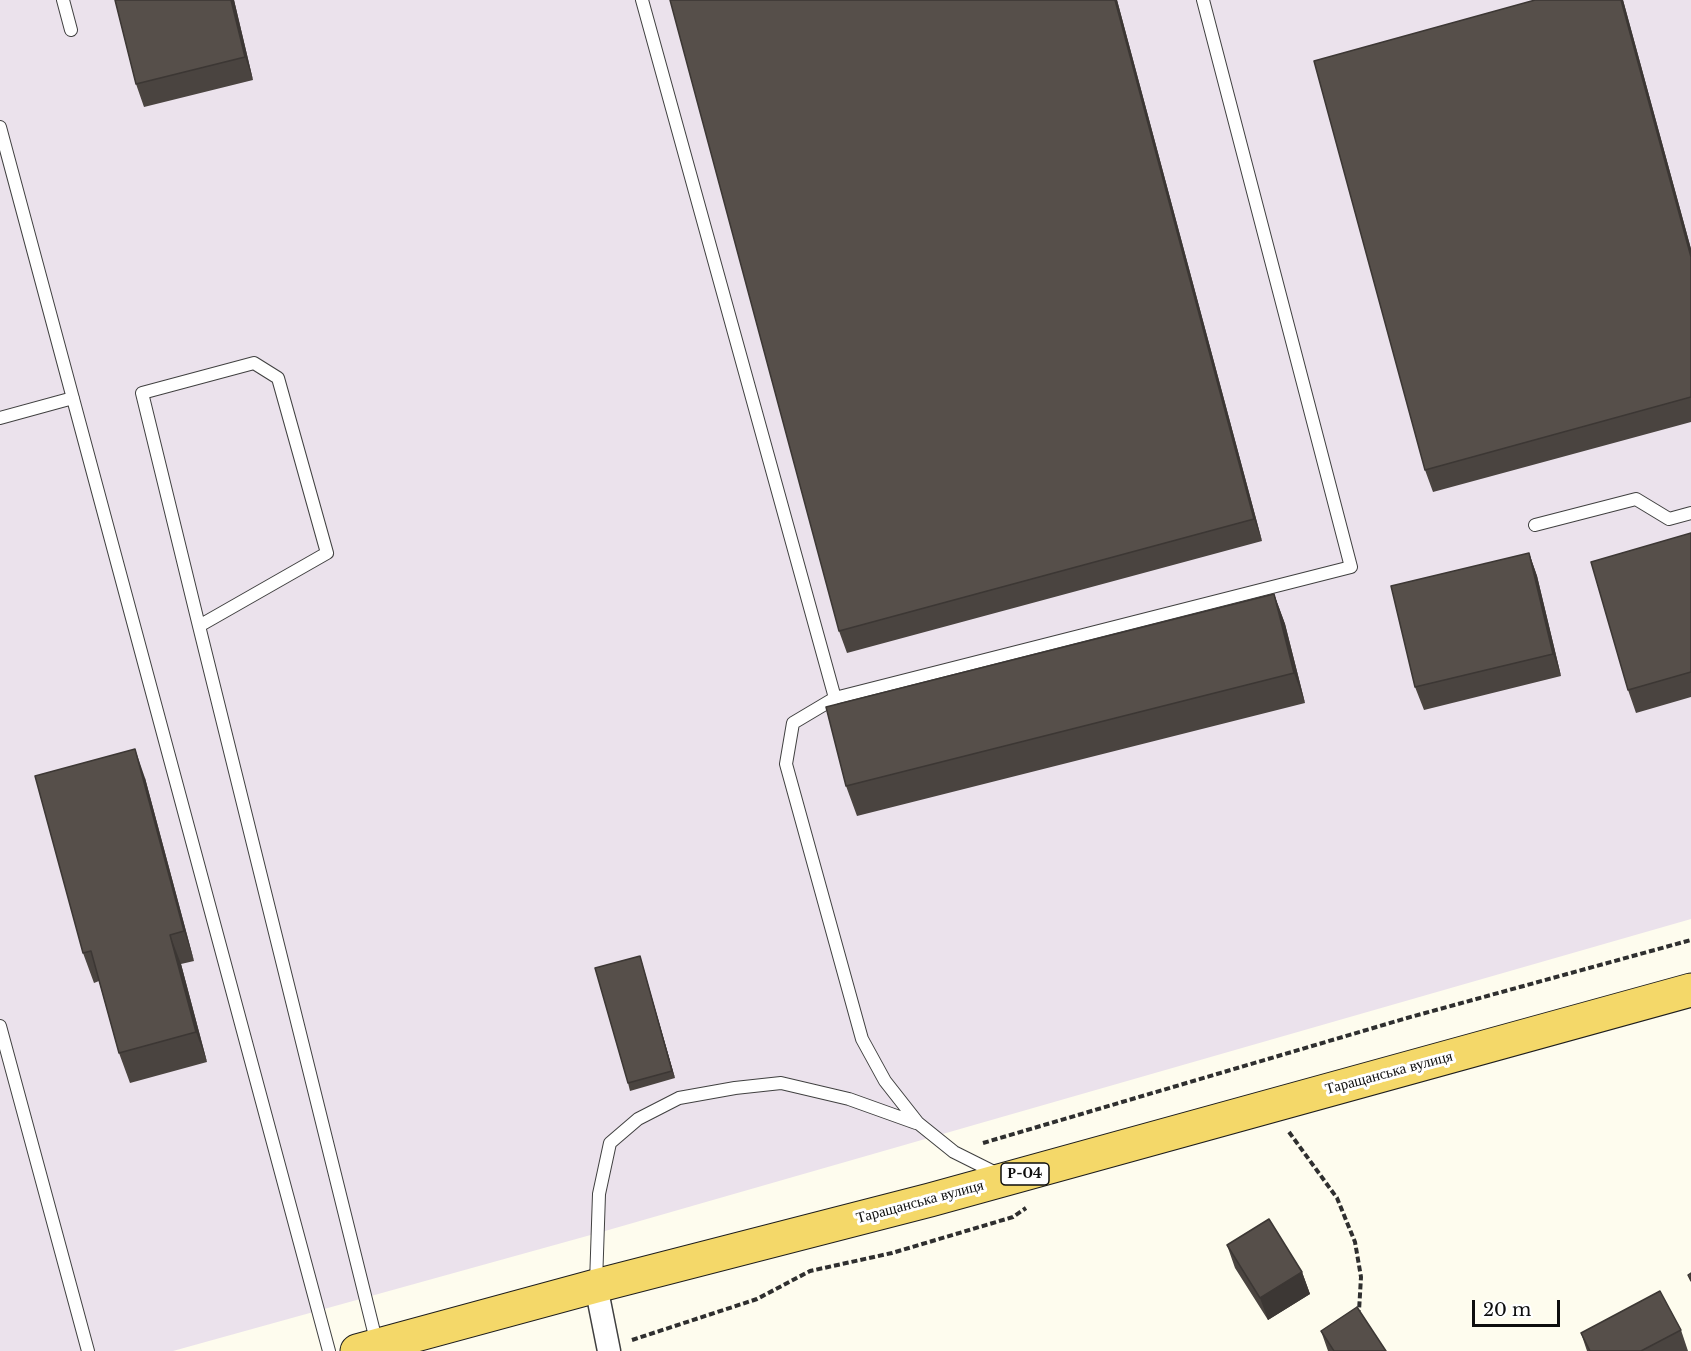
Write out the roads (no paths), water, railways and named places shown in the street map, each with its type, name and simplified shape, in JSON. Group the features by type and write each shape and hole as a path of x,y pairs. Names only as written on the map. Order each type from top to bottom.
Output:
{"main road":[{"name":"Таращанська вулиця","path":"367,1348 1007,1178 1691,990"}],"street":[{"path":"596,1286 608,1349"}],"lane":[{"path":"63,0 71,30"},
{"path":"642,0 836,698"},
{"path":"1007,1178 954,1152 918,1123 885,1081 862,1039 786,764 793,723 836,698 1351,567 1203,0"},
{"path":"0,127 329,1351"},
{"path":"199,626 327,553 278,378 254,363 142,393 199,626 367,1348"},
{"path":"0,418 73,399"},
{"path":"1535,525 1636,499 1669,519 1691,513"},
{"path":"0,1026 88,1351"},
{"path":"596,1286 599,1194 610,1143 638,1119 678,1098 781,1083 849,1099 918,1123"}]}
